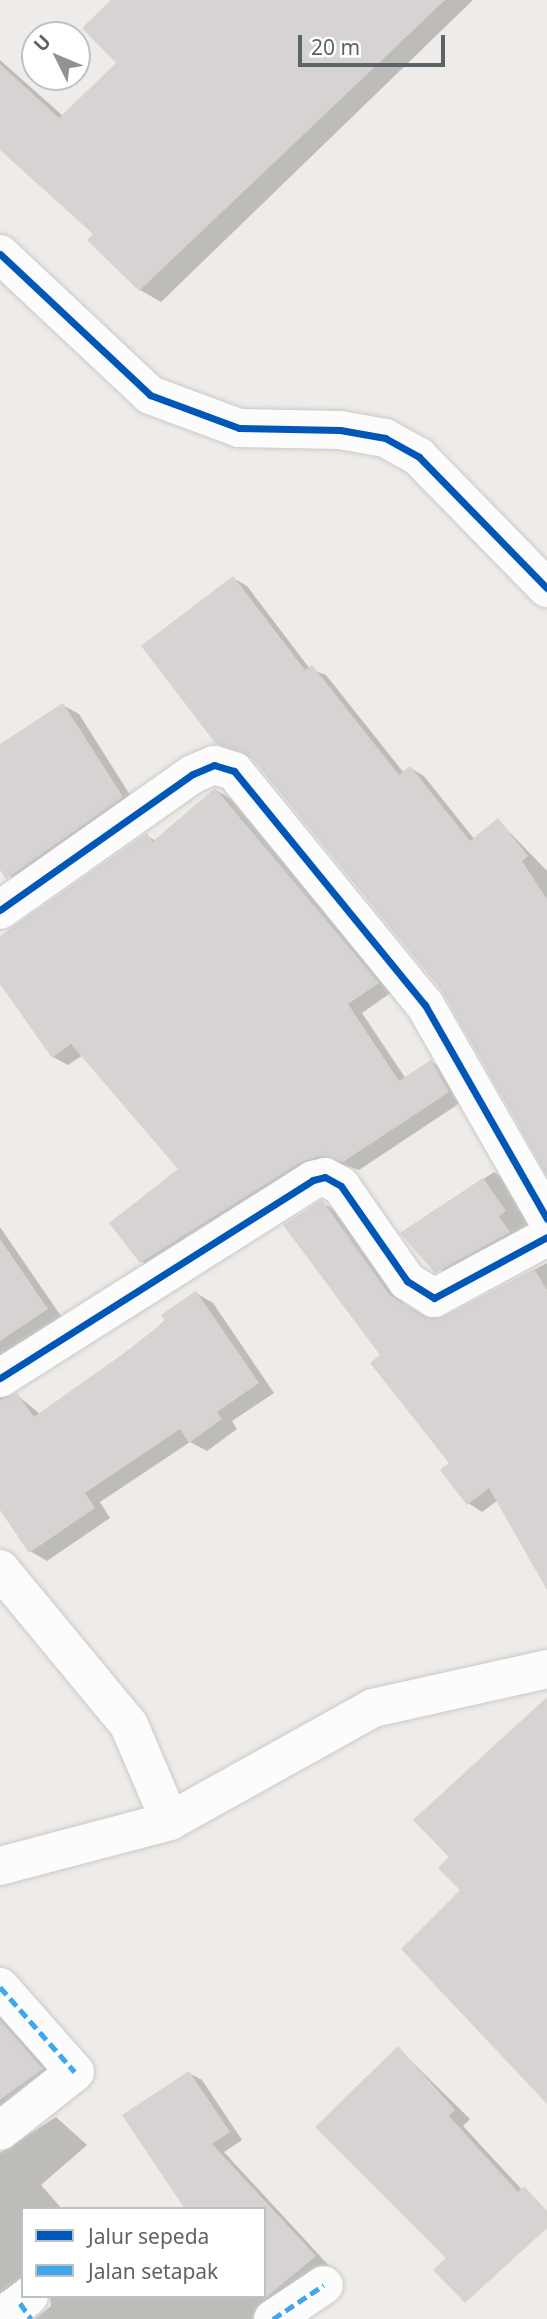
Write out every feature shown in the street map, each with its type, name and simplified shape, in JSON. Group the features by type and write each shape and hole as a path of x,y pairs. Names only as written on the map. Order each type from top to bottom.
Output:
{"street":[{"path":"0,254 149,395 239,428 340,430 385,438 419,457 547,588"},
{"path":"0,910 193,775 214,765 234,771 425,1005 547,1219"},
{"path":"0,1378 313,1180 325,1177 341,1186 407,1281 433,1298 547,1237"},
{"path":"0,1569 129,1725 170,1821"},
{"path":"0,1866 170,1821 373,1708 547,1668"},
{"path":"0,1987 75,2072 0,2131"},
{"path":"273,2319 324,2285"}],"building":[{"path":"111,0 445,0 139,291 87,240 93,234 0,150 0,64 21,83 21,91 30,91 59,118 87,91 91,91 91,87 116,63 91,37 89,21"},
{"path":"233,576 305,670 312,665 399,775 410,766 470,841 498,818 528,856 522,861 547,899 547,1175 442,991 251,757 216,744 141,646"},
{"path":"63,703 123,797 6,879 0,870 0,744"},
{"path":"215,788 379,983 348,1004 399,1081 431,1060 449,1092 343,1162 321,1156 301,1162 140,1263 109,1223 178,1169 71,1044 52,1058 0,984 0,936 147,833 152,842"},
{"path":"483,1178 506,1211 499,1216 510,1232 435,1273 400,1233"},
{"path":"322,1200 389,1294 423,1317 444,1317 534,1269 547,1290 547,1590 489,1488 467,1505 440,1470 449,1463 370,1363 380,1355 283,1225"},
{"path":"0,1239 48,1309 0,1341"},
{"path":"196,1291 259,1383 217,1412 222,1419 189,1443 180,1429 85,1493 95,1508 29,1553 0,1510 0,1400 17,1393 34,1417 127,1351 165,1321 161,1315"},
{"path":"547,1697 547,2104 401,1949 460,1890 438,1868 449,1857 413,1820"},
{"path":"0,2020 43,2069 0,2100"},
{"path":"398,2046 455,2110 449,2116 518,2192 524,2186 547,2211 547,2228 465,2303 433,2270 446,2258 315,2127"},
{"path":"189,2071 230,2132 212,2144 316,2256 266,2297 266,2207 184,2207 122,2115"}],"marked path":[{"path":"0,1987 75,2072"},
{"path":"273,2319 324,2285"},
{"path":"20,2303 31,2319"}],"cycle path":[{"path":"0,254 150,395 239,428 340,430 385,438 419,457 547,588"},
{"path":"0,910 193,774 214,765 234,771 425,1005 547,1219"},
{"path":"0,1378 313,1180 325,1177 341,1186 407,1281 434,1298 547,1237"}]}
